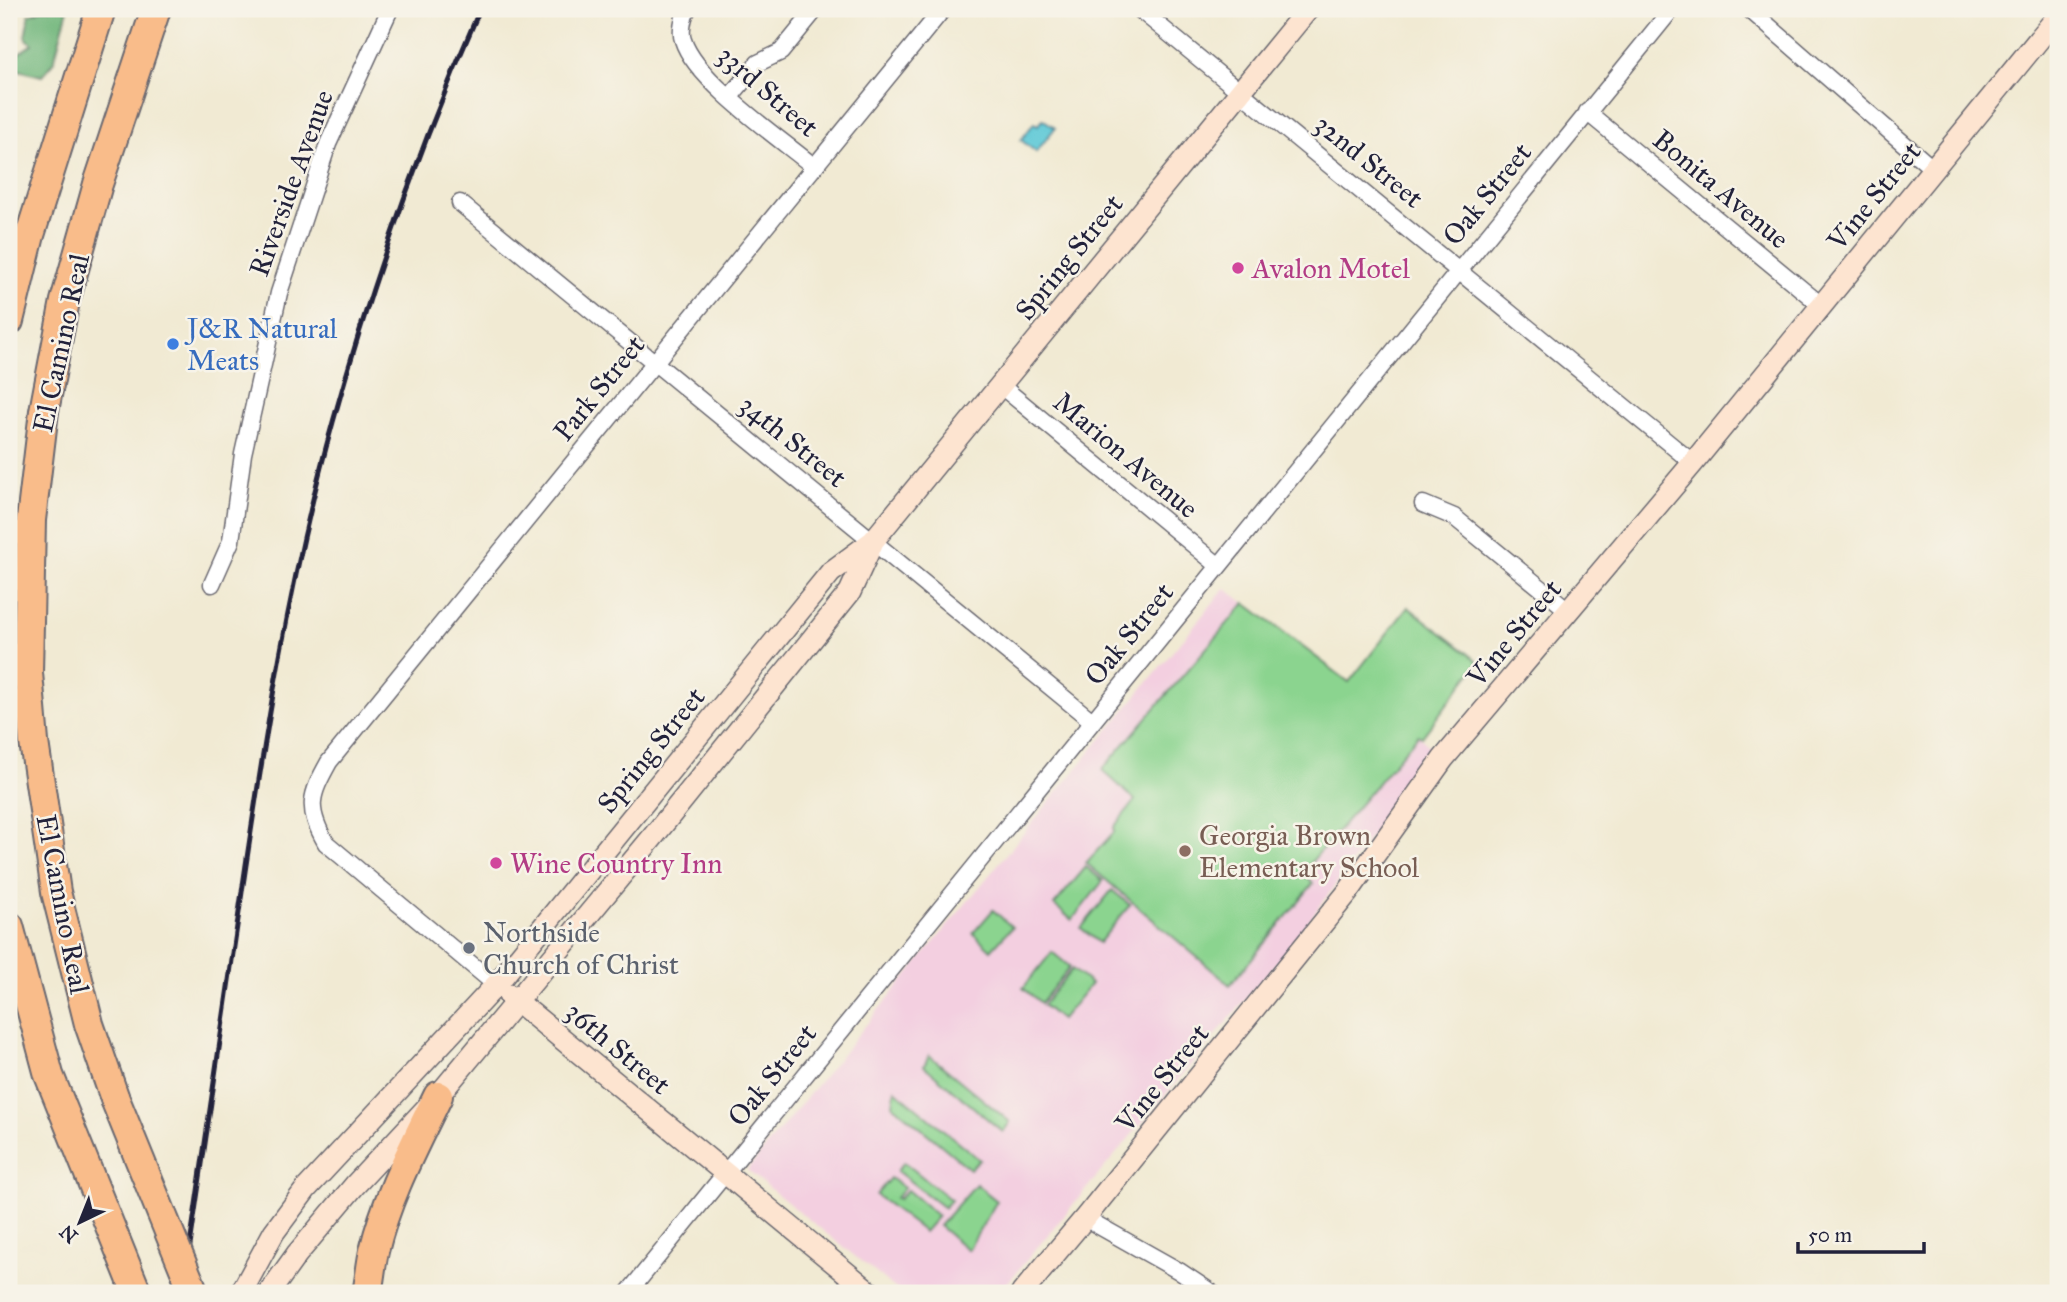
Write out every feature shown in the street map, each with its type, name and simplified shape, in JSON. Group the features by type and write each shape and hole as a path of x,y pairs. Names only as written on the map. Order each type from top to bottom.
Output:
{"highway":[{"name":"El Camino Real","path":"9,321 30,235 101,9"},
{"name":"El Camino Real","path":"156,9 98,184 65,301 44,411 31,520 28,673 34,742 56,892 89,1024 114,1099 194,1293"},
{"name":"El Camino Real","path":"9,926 49,1075 137,1293"},
{"path":"368,1293 374,1251 387,1208 439,1096"}],"main road":[{"name":"Spring Street","path":"241,1293 274,1231 306,1189 496,985 831,572 873,541 1308,9"},
{"name":"Vine Street","path":"1022,1293 1085,1219 1348,892 1443,759 1693,463 2058,16"},
{"name":"Spring Street","path":"269,1293 355,1185 439,1096 518,1002 850,592 873,541"},
{"name":"36th Street","path":"496,985 871,1293"}],"street":[{"name":"Riverside Avenue","path":"212,584 231,541 243,454 279,293 328,144 390,9"},
{"path":"730,97 758,63 781,52 816,9"},
{"name":"Park Street","path":"312,809 317,783 329,761 943,9"},
{"name":"32nd Street","path":"1139,9 1693,463"},
{"name":"Oak Street","path":"628,1293 1672,9"},
{"path":"1749,9 1933,169"},
{"name":"33rd Street","path":"686,11 682,38 696,65 730,97 814,166"},
{"name":"Bonita Avenue","path":"1587,112 1822,306"},
{"name":"34th Street","path":"460,203 1092,721"},
{"name":"Marion Avenue","path":"1000,385 1219,565"},
{"path":"1423,504 1454,517 1569,611"},
{"name":"36th Street","path":"312,809 316,826 342,859 496,985"},
{"path":"1085,1219 1212,1293"}],"shaded area":[{"name":"Georgia Brown Elementary School","path":"1225,588 1418,735 1434,752 1287,950 999,1293 901,1293 747,1170"}],"green space":[{"path":"43,9 68,9 54,61 42,76 18,70 15,56 32,44 25,37 29,15"},
{"path":"1245,603 1349,682 1408,607 1479,662 1422,737 1418,735 1303,872 1313,884 1230,985 1086,863 1114,832 1114,827 1135,800 1102,770"},
{"path":"1086,867 1103,881 1072,920 1054,905"},
{"path":"1112,890 1130,905 1099,943 1081,928"},
{"path":"993,910 1012,927 991,950 973,933"},
{"path":"1052,952 1070,967 1041,1003 1023,988"},
{"path":"1072,969 1091,984 1061,1020 1043,1005"},
{"path":"929,1055 1010,1122 1003,1132 924,1066"},
{"path":"895,1090 980,1160 970,1169 893,1105"},
{"path":"904,1162 951,1200 944,1208 897,1171"},
{"path":"890,1178 904,1188 896,1198 899,1199 907,1190 938,1216 924,1232 876,1195"},
{"path":"976,1184 997,1201 968,1250 939,1226"}],"water":[{"path":"1043,119 1055,128 1036,152 1021,140 1034,123 1038,125"}],"railway":[{"path":"183,1293 260,774 304,538 333,422 381,265 418,161 480,9"}],"place":[{"name":"Avalon Motel","path":"1238,268"},
{"name":"J&R Natural Meats","path":"173,344"},
{"name":"Georgia Brown Elementary School","path":"1185,851"},
{"name":"Wine Country Inn","path":"496,863"},
{"name":"Northside Church of Christ","path":"469,948"}]}
